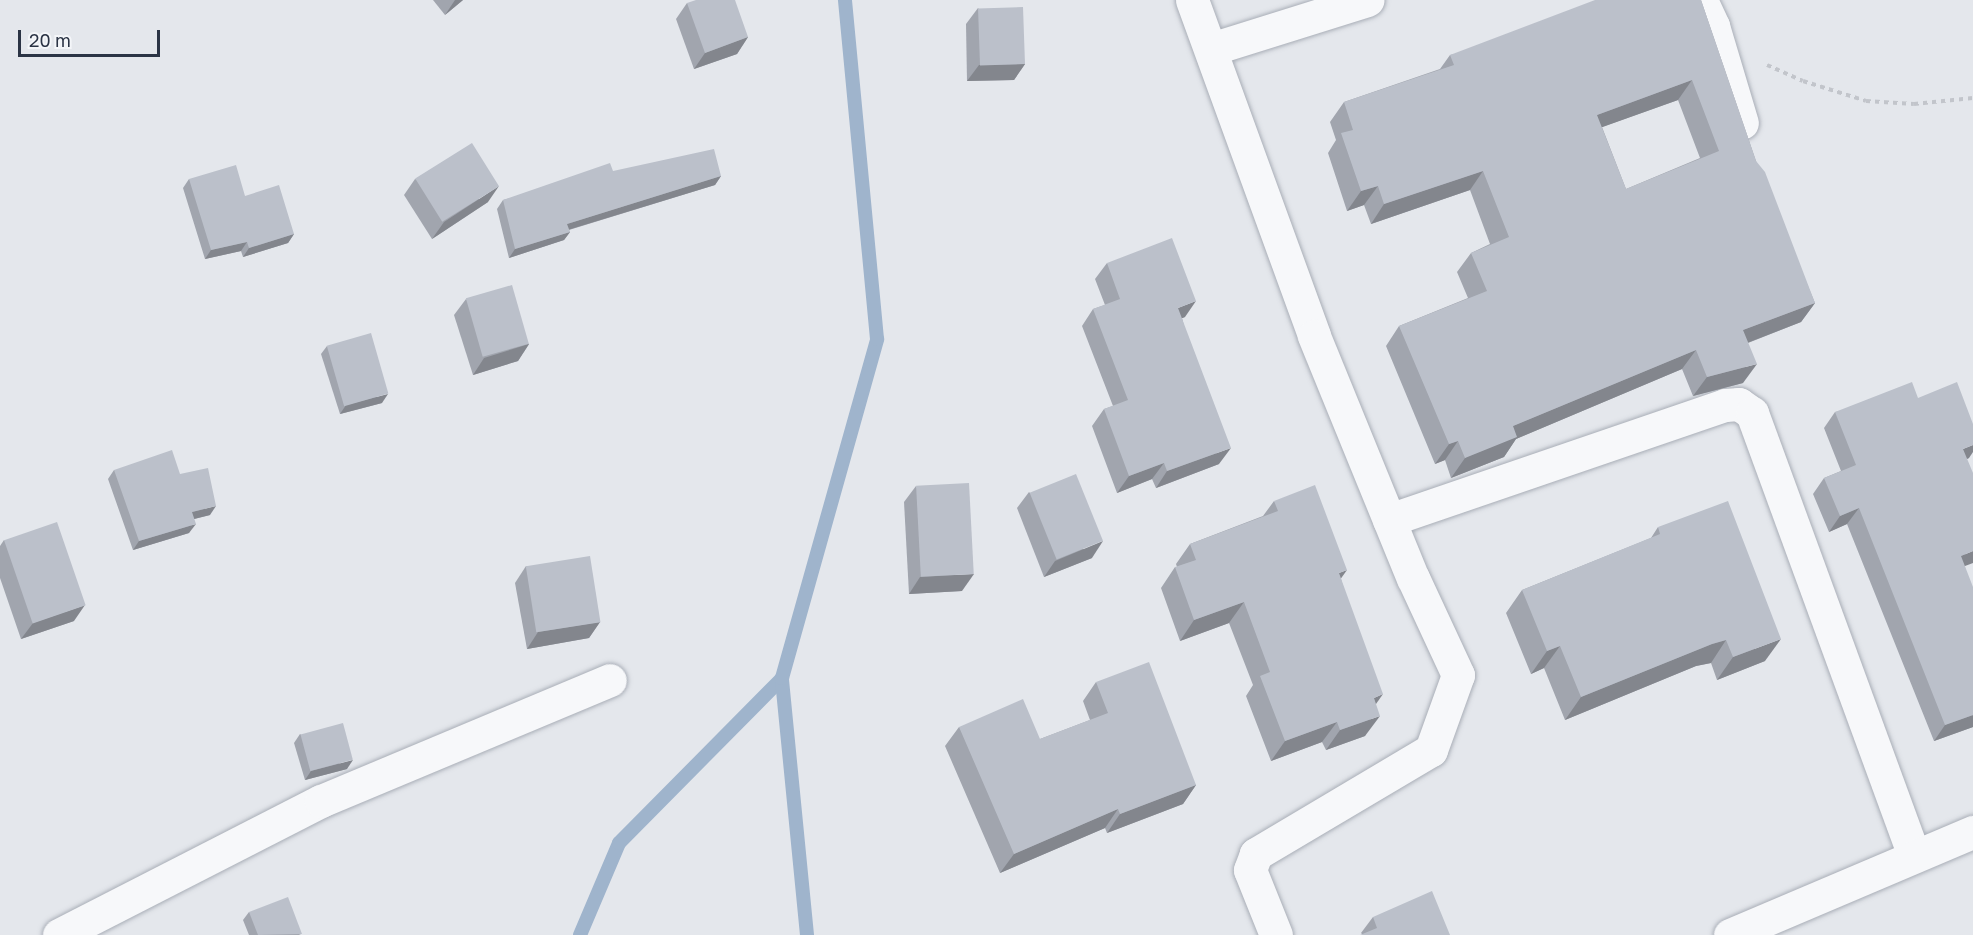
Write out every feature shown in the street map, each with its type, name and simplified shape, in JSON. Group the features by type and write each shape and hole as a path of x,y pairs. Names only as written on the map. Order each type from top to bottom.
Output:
{"street":[{"path":"1192,0 1314,336 1389,520 1458,675 1431,750 1256,854 1250,870 1276,935"},
{"path":"1211,49 1367,0"},
{"path":"1707,13 1754,155"},
{"path":"1389,520 1725,405 1739,404 1752,413 1914,855"},
{"path":"59,935 321,801 610,680"},
{"path":"1730,935 1914,855 1973,832"}],"path":[{"path":"1707,13 1767,64 1803,81 1866,101 1914,104 1973,98"}],"building":[{"path":"696,0 735,0 748,37 705,53 687,3"},
{"path":"1595,0 1701,0 1756,161 1765,172 1815,303 1743,330 1757,364 1707,377 1696,350 1513,426 1517,437 1465,458 1458,441 1449,444 1399,326 1487,291 1471,253 1509,237 1483,171 1384,204 1378,186 1361,191 1341,133 1353,130 1344,102 1454,65 1450,55","holes":["1692,80 1719,151 1626,189 1597,115"]},
{"path":"1023,7 1025,64 980,66 978,9"},
{"path":"472,143 499,186 442,222 415,179"},
{"path":"714,149 721,176 567,224 570,232 515,249 503,200 610,163 613,171"},
{"path":"236,165 245,196 279,185 294,234 249,248 247,242 211,250 189,179"},
{"path":"1172,238 1196,301 1178,308 1231,448 1167,471 1164,463 1129,476 1104,409 1128,400 1093,309 1120,299 1107,263"},
{"path":"512,285 529,344 483,357 466,298"},
{"path":"371,333 388,394 344,406 327,346"},
{"path":"1912,382 1918,398 1957,382 1973,424 1973,445 1963,449 1973,473 1973,551 1961,556 1973,587 1973,715 1945,725 1859,508 1840,516 1824,478 1856,465 1835,412"},
{"path":"172,450 180,474 208,468 216,506 192,512 196,524 139,541 114,470"},
{"path":"1076,474 1103,541 1057,559 1030,493"},
{"path":"969,483 974,574 921,577 916,486"},
{"path":"1315,485 1347,570 1339,573 1383,694 1374,698 1380,716 1340,730 1337,722 1285,741 1260,676 1270,672 1244,602 1194,620 1175,567 1196,560 1190,544 1278,511 1274,501"},
{"path":"1728,501 1781,639 1733,657 1726,640 1712,644 1581,697 1560,646 1547,651 1522,590 1660,534 1658,527"},
{"path":"57,522 86,605 33,623 4,540"},
{"path":"590,556 600,622 536,632 526,566"},
{"path":"1149,662 1196,785 1120,814 1118,809 1014,854 959,727 1023,699 1040,739 1108,713 1096,682"},
{"path":"343,723 353,760 310,771 300,734"},
{"path":"1432,891 1450,935 1360,935 1377,928 1373,917"},
{"path":"288,897 302,934 258,935 249,912"}],"waterway":[{"path":"807,935 782,678 877,339 845,0"},
{"path":"580,935 619,843 782,678"}]}
